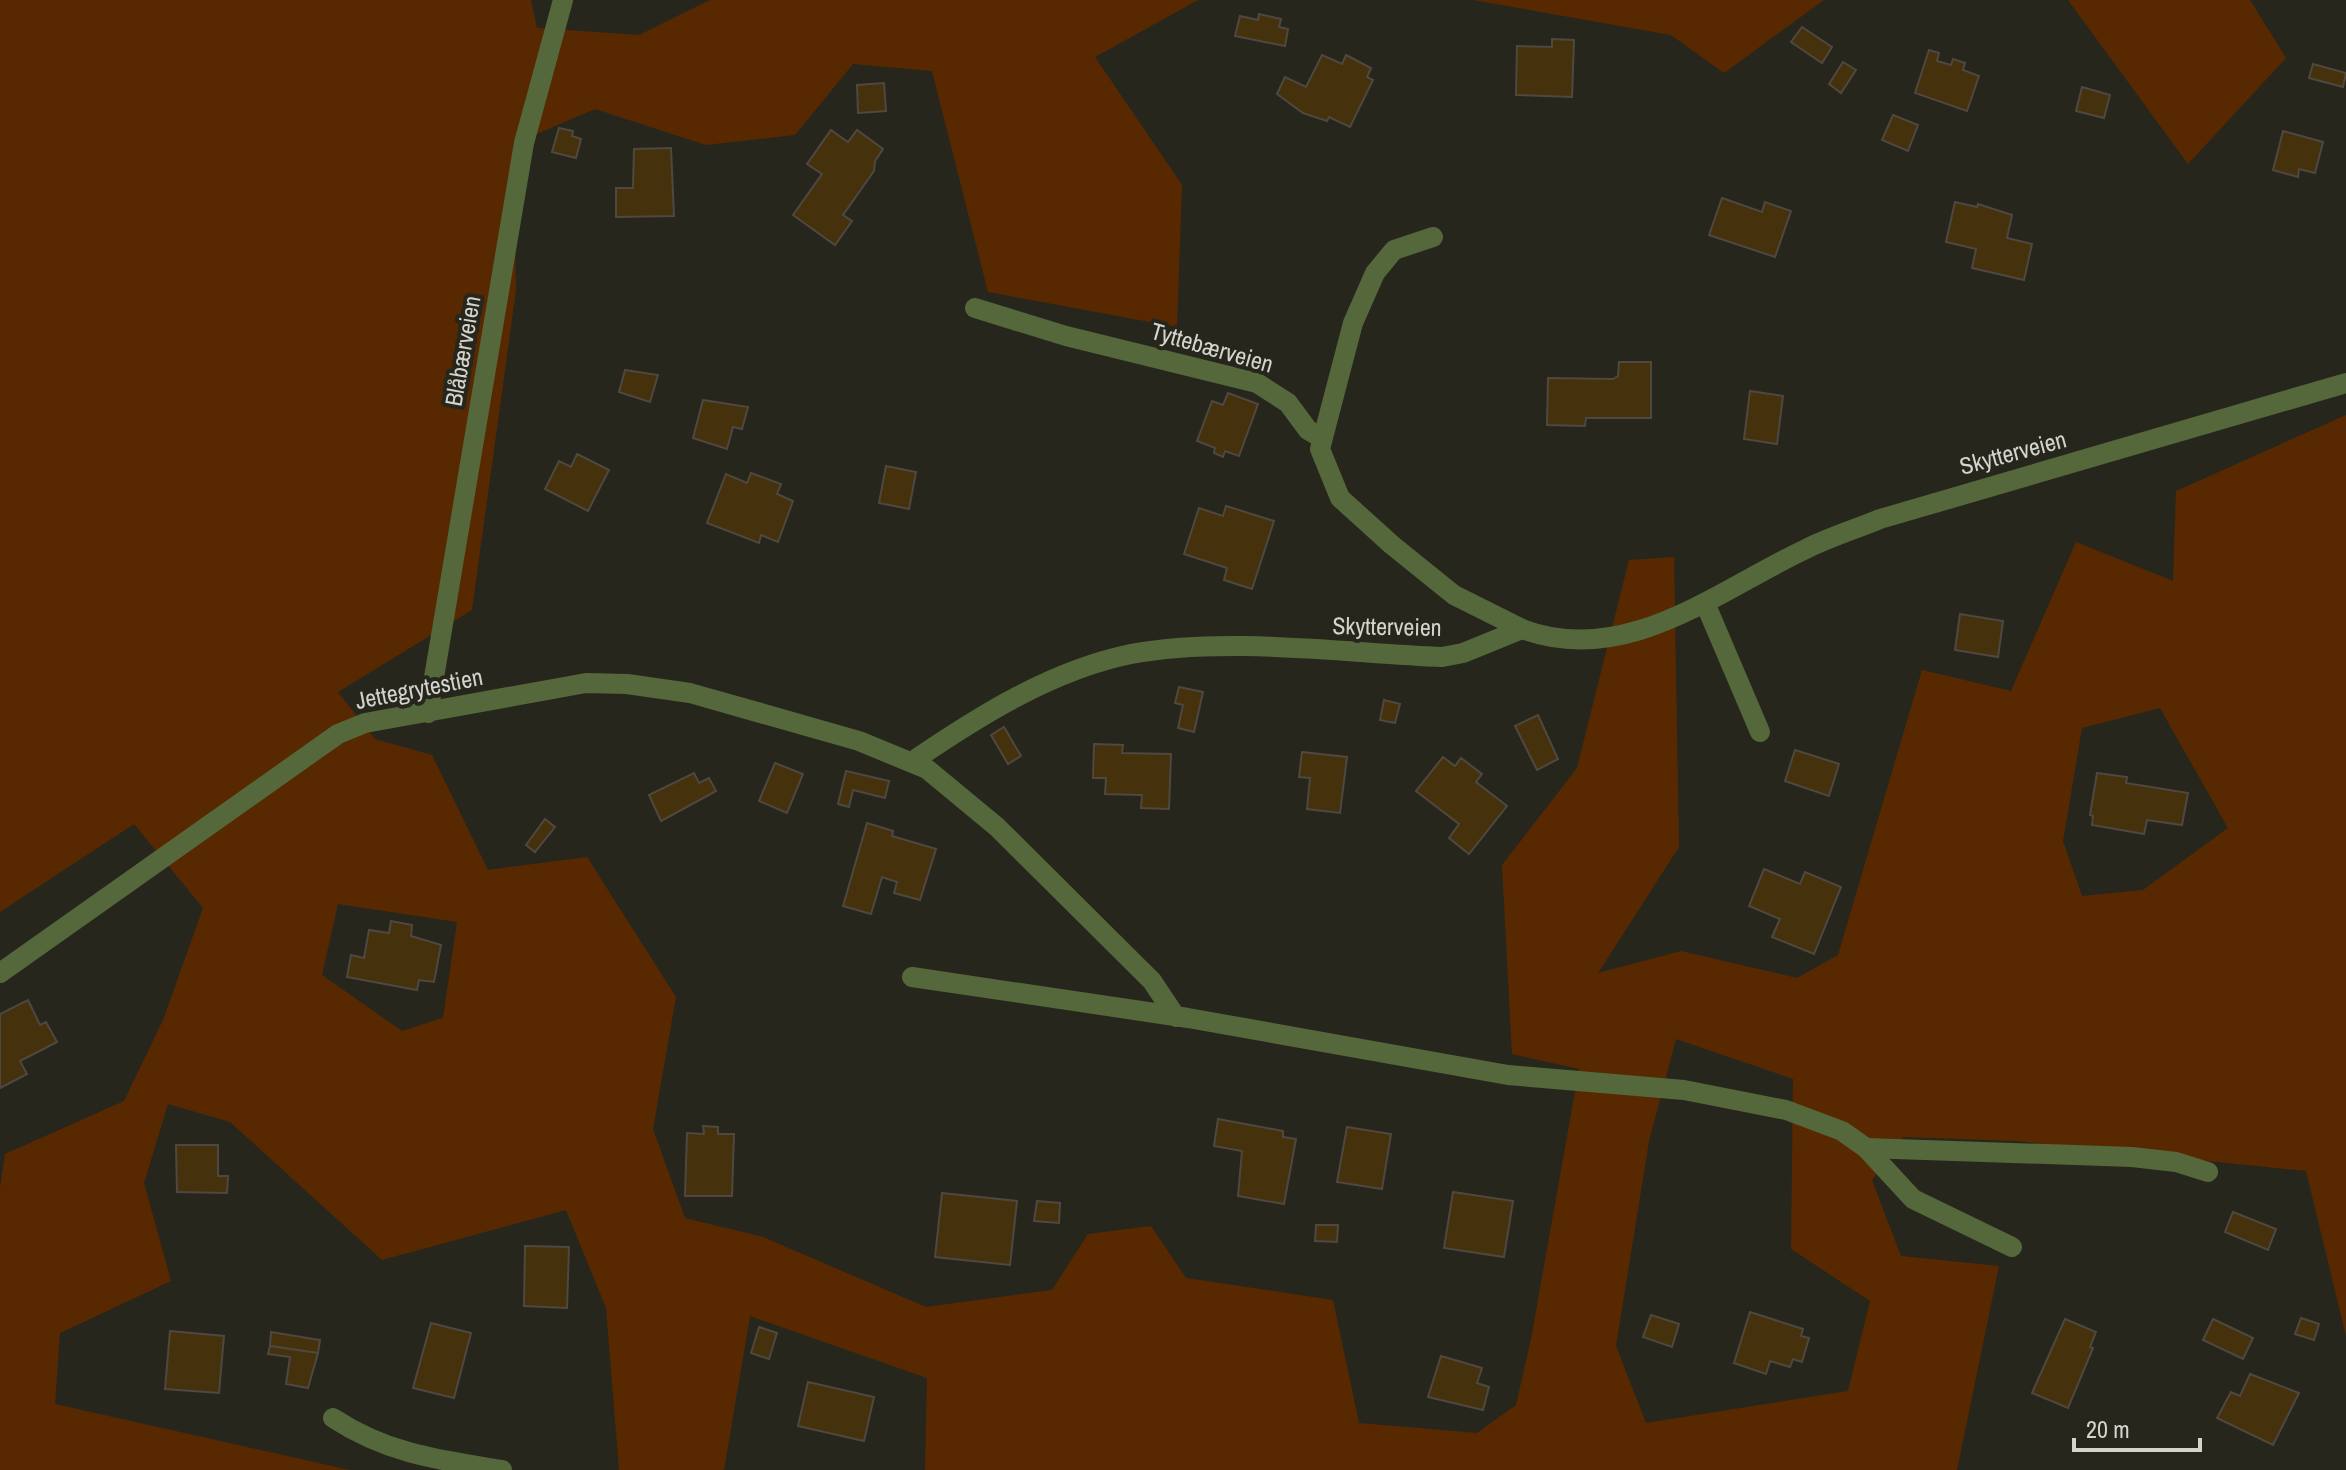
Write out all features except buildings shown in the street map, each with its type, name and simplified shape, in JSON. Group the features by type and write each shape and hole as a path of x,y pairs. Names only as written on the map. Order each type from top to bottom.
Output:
{"street":[{"name":"Blåbærveien","path":"428,713 524,143 563,0"},
{"path":"1433,237 1394,250 1375,273 1353,323 1322,438 1320,449 1324,467 1340,498 1454,595 1522,629"},
{"name":"Tyttebærveien","path":"975,308 1054,332 1257,383 1288,403 1308,430 1322,438"},
{"name":"Skytterveien","path":"913,761 979,718 1071,672 1130,655 1231,648 1442,657 1463,653 1522,629 1546,638 1615,637 1651,629 1807,548 1880,519 2346,383"},
{"path":"1705,603 1760,732"},
{"name":"Jettegrytestien","path":"0,973 338,734 365,723 586,683 627,684 690,693 737,705 859,741 913,761"},
{"path":"913,761 997,827 1152,981 1176,1017"},
{"path":"912,977 1176,1017 1508,1075 1684,1090 1747,1100 1823,1122 1866,1148 1913,1199 2012,1247"},
{"path":"1866,1148 2132,1157 2176,1162 2208,1172"},
{"path":"333,1418 359,1435 396,1451 502,1470"}],"shaded area":[{"path":"0,0 531,0 537,28 639,35 710,0 1198,0 1095,57 1182,185 1177,327 988,292 932,71 853,64 795,135 706,145 595,109 513,144 516,290 472,610 338,692 375,739 432,755 488,870 587,857 676,997 653,1129 685,1218 763,1237 926,1307 1052,1290 1088,1234 1151,1226 1186,1278 1333,1300 1359,1423 1477,1433 1516,1405 1531,1339 1579,1069 1512,1054 1502,865 1577,768 1629,560 1674,557 1679,847 1598,973 1681,951 1797,978 1838,955 1922,670 2011,691 2076,542 2173,581 2176,491 2346,415 2346,1336 2306,1171 2016,1141 1903,1137 1872,1180 1901,1256 1999,1266 1957,1470 925,1470 927,1378 750,1316 724,1470 619,1470 606,1308 566,1210 382,1260 230,1122 168,1104 144,1183 171,1281 60,1333 55,1404 350,1470 0,1470 0,1188 5,1154 124,1101 163,1020 203,908 134,824 0,912","holes":["2160,708 2228,828 2143,890 2082,896 2063,841 2082,728","338,904 457,922 443,1018 402,1031 322,975","1676,1039 1793,1079 1791,1249 1870,1301 1848,1391 1646,1423 1616,1346 1649,1141"]},
{"path":"1473,0 1824,0 1724,73 1671,35"},
{"path":"2068,0 2250,0 2286,58 2188,164"}]}
